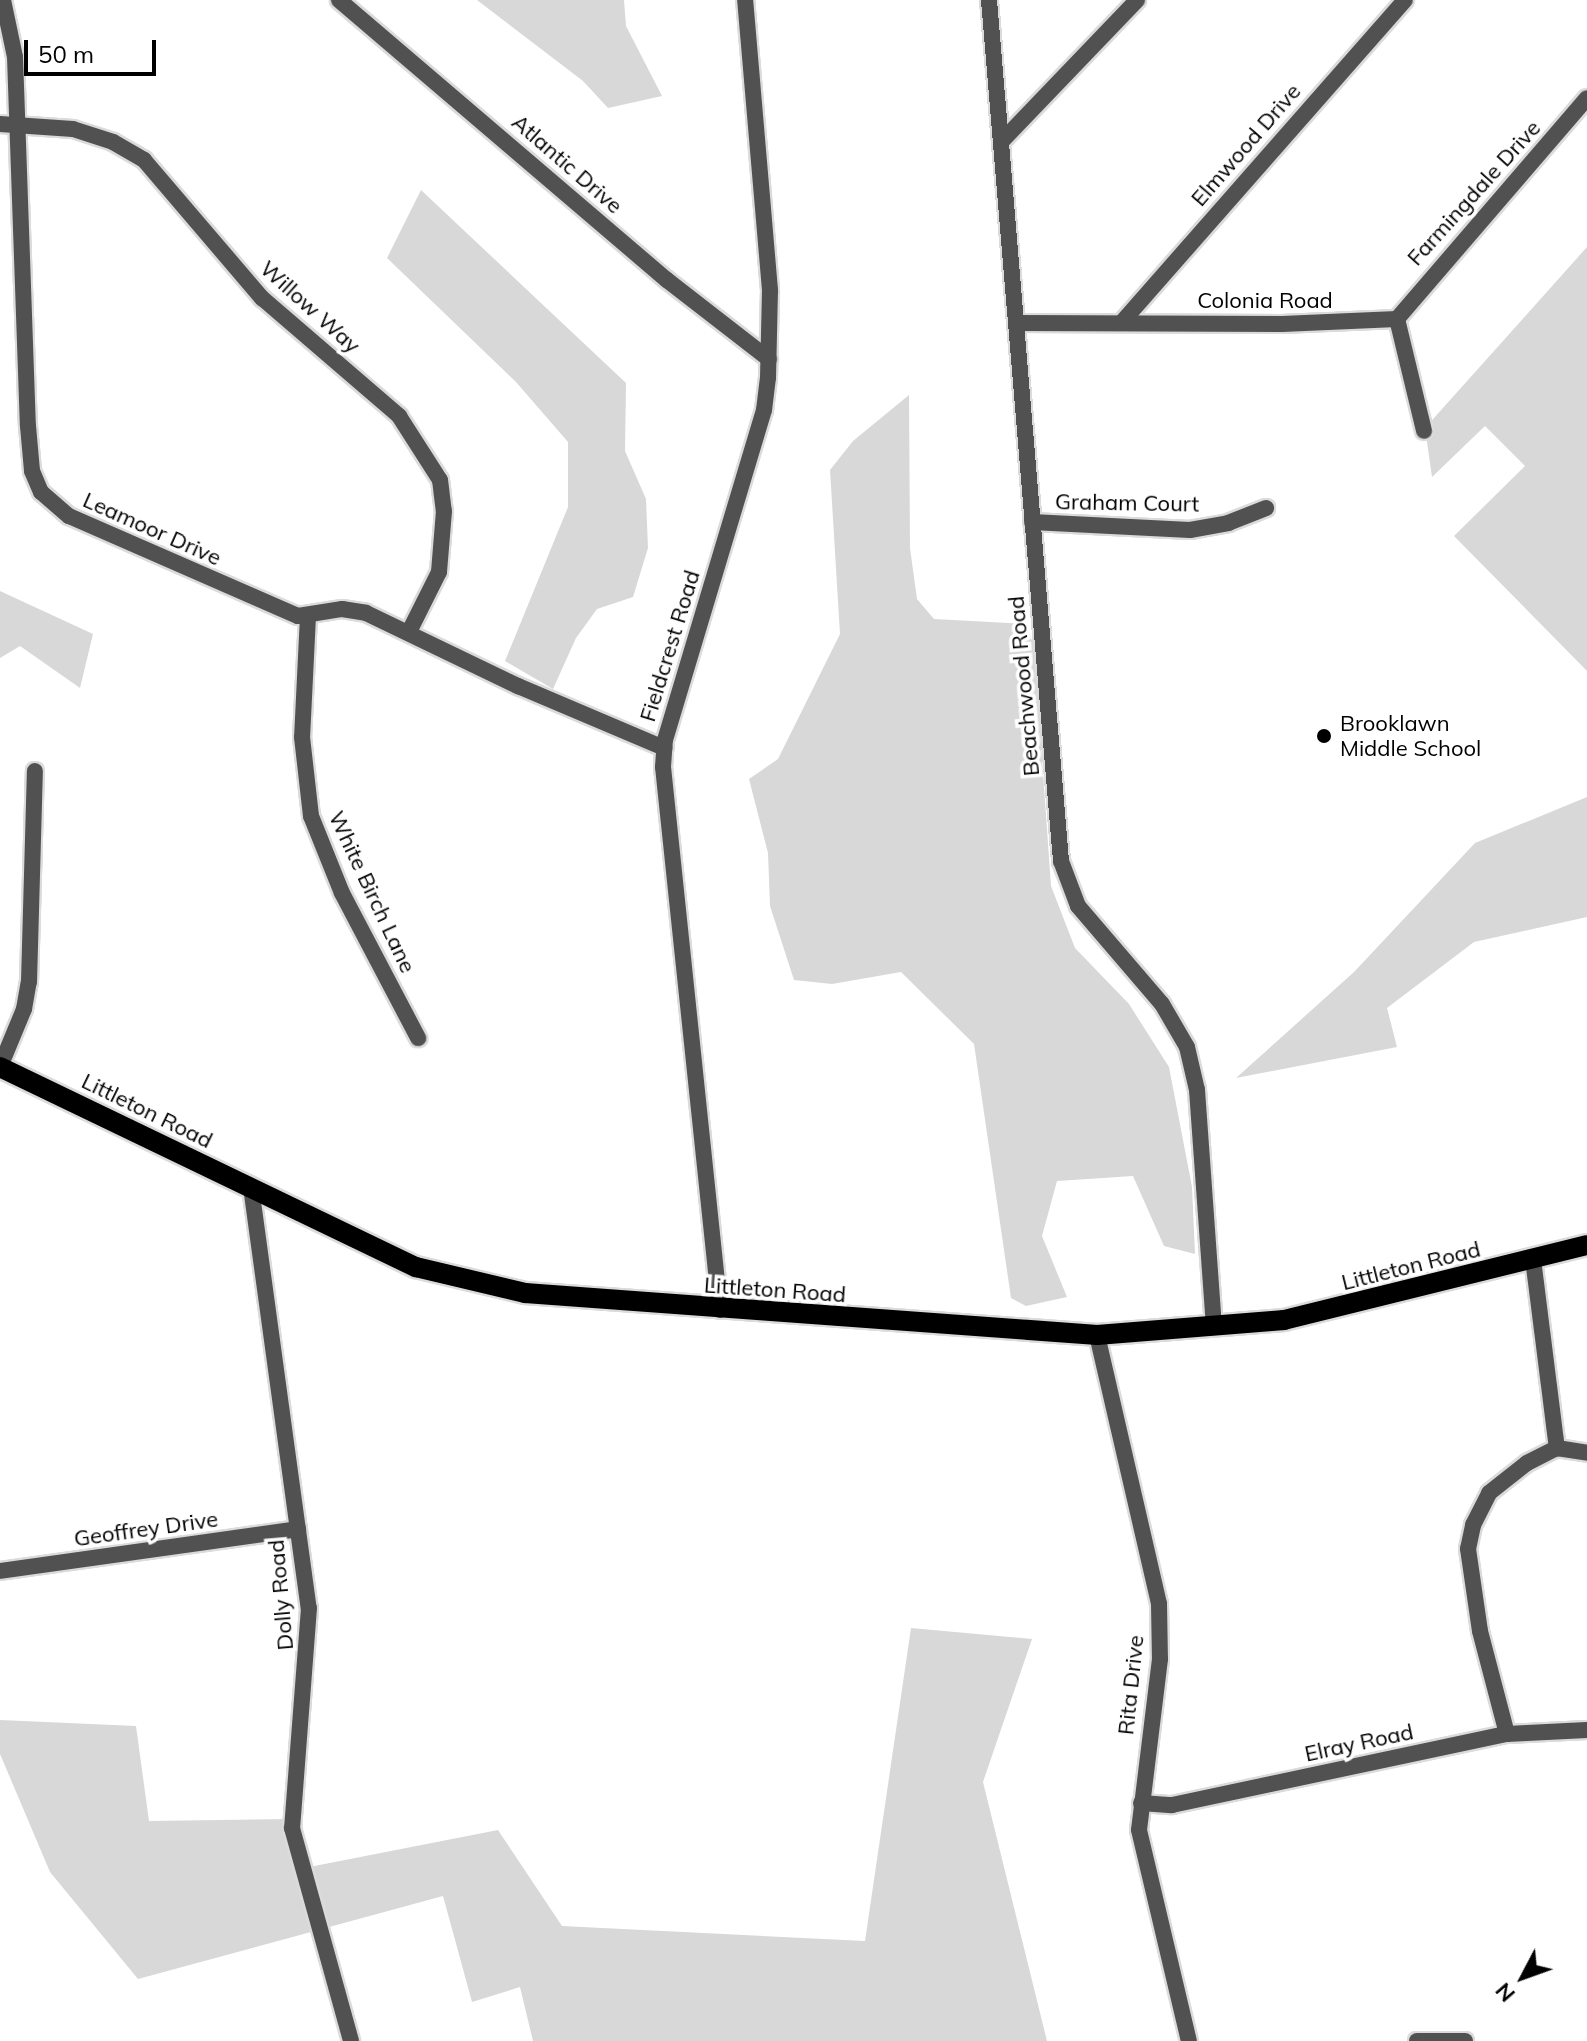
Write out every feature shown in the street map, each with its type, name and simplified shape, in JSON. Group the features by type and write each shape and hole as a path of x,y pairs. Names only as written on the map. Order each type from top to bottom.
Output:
{"main road":[{"name":"Littleton Road","path":"0,1067 416,1267 525,1293 720,1310 1097,1335 1284,1320 1351,1307 1587,1245"}],"street":[{"name":"Leamoor Drive","path":"3,0 15,57 19,124 28,426 32,471 41,492 69,516 186,570 298,616 342,609 366,613 518,686 664,748"},
{"name":"Atlantic Drive","path":"339,0 667,280 769,359"},
{"name":"Fieldcrest Road","path":"720,1310 664,804 664,748 764,410 769,359 770,290 745,0"},
{"name":"Beachwood Road","path":"989,0 1061,861 1078,906 1162,1004 1190,1056 1197,1090 1214,1325"},
{"path":"1002,141 1137,0"},
{"name":"Elmwood Drive","path":"1123,321 1405,0"},
{"name":"Farmingdale Drive","path":"1397,319 1587,98"},
{"name":"Willow Way","path":"0,124 73,129 113,142 144,160 262,298 399,416 440,480 444,511 439,572 409,632"},
{"path":"1397,319 1424,431"},
{"name":"Colonia Road","path":"1018,323 1282,324 1397,319"},
{"name":"Graham Court","path":"1032,522 1190,530 1228,523 1266,508"},
{"name":"White Birch Lane","path":"308,616 302,737 311,816 342,893 418,1038"},
{"path":"0,1067 24,1009 29,982 35,771"},
{"name":"Dolly Road","path":"251,1187 311,1643 292,1828 351,2041"},
{"path":"1533,1259 1557,1448"},
{"name":"Rita Drive","path":"1097,1335 1159,1604 1160,1659 1139,1830 1150,1888 1189,2041"},
{"path":"1507,1734 1480,1631 1468,1549 1489,1493 1527,1463 1557,1448 1587,1453"},
{"name":"Geoffrey Drive","path":"0,1571 298,1529"},
{"name":"Elray Road","path":"1141,1803 1172,1805 1507,1734 1587,1730"},
{"path":"1417,2041 1465,2041"}],"shaded area":[{"path":"477,0 624,0 626,26 662,96 608,108 583,81"},
{"path":"421,190 626,383 625,451 646,499 648,548 633,597 597,609 576,638 553,689 505,661 568,507 568,442 516,382 387,258"},
{"path":"1587,247 1587,671 1454,536 1525,466 1485,426 1432,477 1425,428"},
{"path":"909,395 910,548 917,599 934,619 1025,624 1034,645 1051,886 1075,948 1129,1004 1169,1067 1192,1187 1195,1254 1164,1246 1133,1176 1057,1181 1042,1236 1067,1297 1026,1306 1011,1298 974,1044 901,972 832,984 794,980 770,906 768,853 749,779 778,759 840,634 830,470 853,441"},
{"path":"0,591 93,634 80,688 20,646 0,658"},
{"path":"1587,797 1587,917 1474,942 1387,1008 1397,1047 1236,1078 1354,972 1475,843"},
{"path":"911,1628 1032,1639 983,1782 1047,2041 533,2041 520,1987 472,2002 443,1896 138,1979 50,1872 0,1754 0,1720 136,1726 149,1821 290,1819 299,1869 498,1830 562,1926 865,1941"}],"place":[{"name":"Brooklawn Middle School","path":"1324,736"}]}
